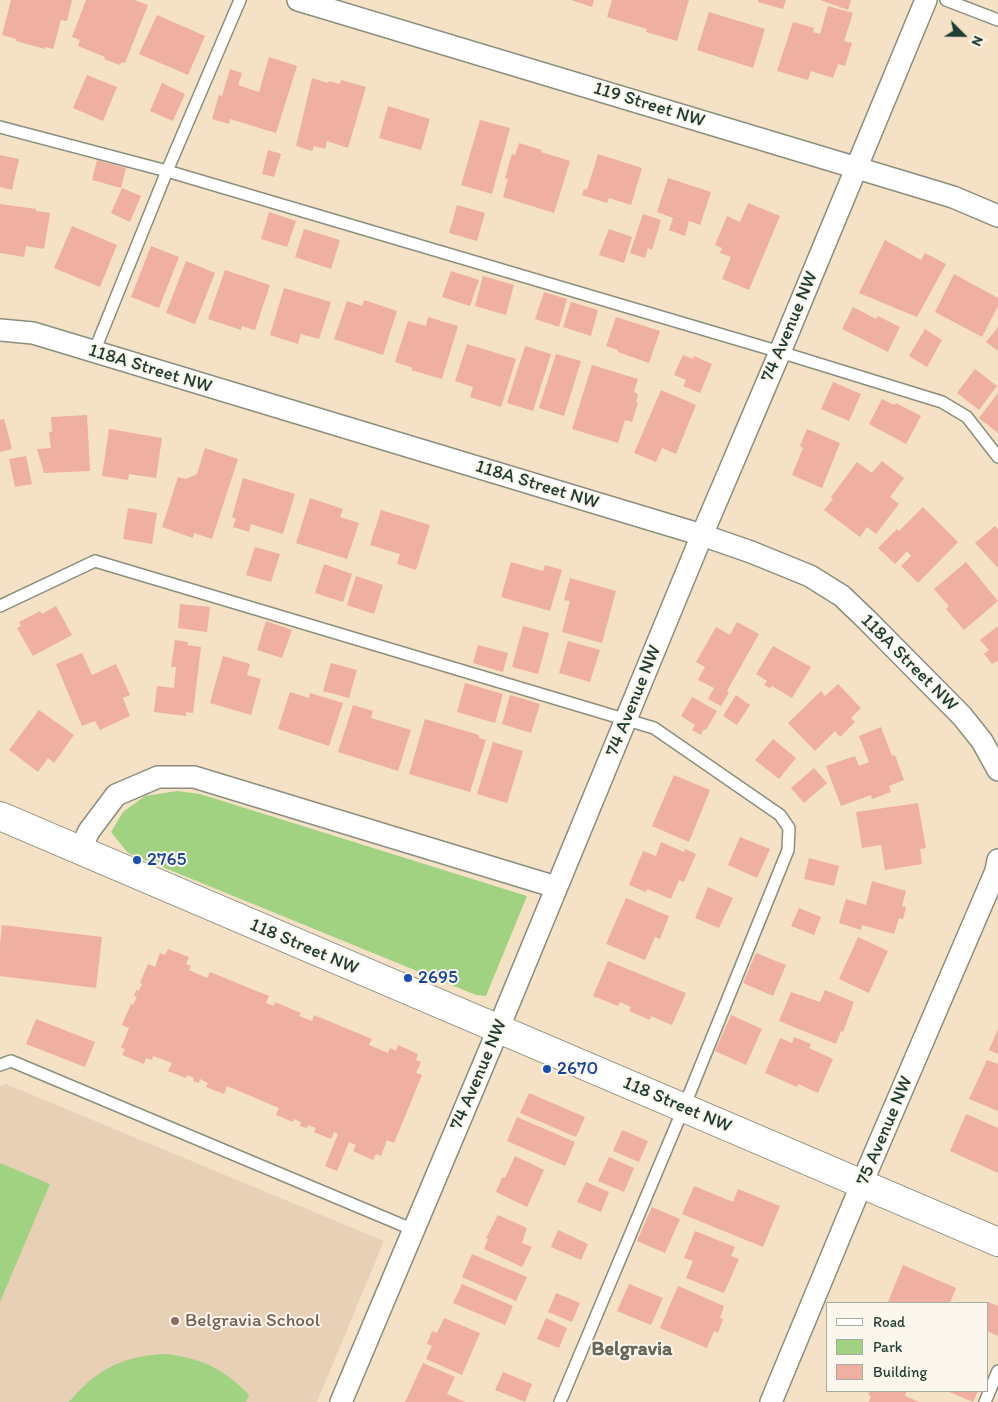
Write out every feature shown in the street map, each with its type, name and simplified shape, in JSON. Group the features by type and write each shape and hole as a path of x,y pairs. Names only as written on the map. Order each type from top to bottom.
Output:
{"street":[{"name":"119 Street NW","path":"298,0 952,197 998,216"},
{"name":"74 Avenue NW","path":"341,1402 498,1030 702,535 926,0"},
{"name":"118A Street NW","path":"0,330 33,333 702,535 810,576 842,596 962,716 982,740 998,770"},
{"path":"80,850 89,831 116,795 158,777 194,777 556,887"},
{"name":"118 Street NW","path":"0,816 998,1242"},
{"name":"118 Street NW","path":"0,830 41,833"},
{"name":"75 Avenue NW","path":"771,1402 862,1183 996,872 998,860"}],"lane":[{"path":"94,352 167,171 240,0"},
{"path":"946,0 998,20"},
{"path":"0,127 167,171 780,352 942,402 967,417 998,457"},
{"path":"0,606 95,560 654,728 780,815 789,828 788,850 684,1107 560,1402"},
{"path":"0,1065 11,1061 414,1230"},
{"path":"985,1402 998,1371"}],"shaded area":[{"name":"Belgravia School","path":"6,1084 384,1241 317,1402 0,1402 0,1086"}],"green space":[{"path":"177,791 200,794 527,896 486,996 476,995 128,853 111,832 123,812 145,796"},
{"path":"0,1163 50,1184 0,1302"},
{"path":"167,1354 202,1362 222,1372 249,1395 246,1402 69,1402 90,1381 112,1366 138,1357"}],"building":[{"path":"11,0 72,0 67,21 61,20 53,49 45,47 45,49 2,35"},
{"path":"86,0 134,0 148,5 125,63 122,62 120,65 104,59 105,57 78,46 80,40 72,37"},
{"path":"571,0 594,0 592,7"},
{"path":"612,0 689,0 677,41 646,32 647,29 607,17"},
{"path":"758,0 786,0 783,9 758,2"},
{"path":"820,0 851,0 848,10"},
{"path":"828,6 853,13 844,41 852,43 845,66 838,64 833,78 811,71 808,80 777,71 793,22 814,28 813,32 820,34"},
{"path":"709,12 765,29 753,68 697,50"},
{"path":"157,15 205,36 188,75 139,54"},
{"path":"269,57 297,66 276,133 230,119 229,124 212,119 219,95 222,96 230,69 242,73 238,85 259,92"},
{"path":"87,75 117,87 103,121 73,108"},
{"path":"312,78 328,83 329,81 340,84 341,80 366,87 348,148 327,141 325,149 314,146 312,151 296,146"},
{"path":"162,83 185,94 173,121 150,111"},
{"path":"388,106 430,119 421,150 379,138"},
{"path":"480,120 510,128 492,194 461,185"},
{"path":"519,143 570,161 554,213 503,197 508,179 505,178 512,154 515,155"},
{"path":"268,150 281,154 274,177 262,174"},
{"path":"598,154 642,168 631,205 609,198 607,203 582,195 584,189 587,190"},
{"path":"0,155 19,159 12,190 0,187"},
{"path":"97,160 126,168 121,188 92,180"},
{"path":"668,178 711,192 700,225 689,221 685,236 669,230 673,218 657,212"},
{"path":"122,188 141,196 130,222 111,213"},
{"path":"748,203 780,216 749,290 722,279 731,257 720,253 722,248 715,245 727,216 740,222"},
{"path":"0,204 50,213 44,249 26,246 24,257 0,253"},
{"path":"457,205 485,213 477,241 449,233"},
{"path":"269,212 296,221 287,247 261,239"},
{"path":"643,214 661,220 652,250 648,248 645,258 630,253"},
{"path":"72,226 117,245 100,287 54,268"},
{"path":"304,229 340,240 331,269 295,257"},
{"path":"609,229 632,237 624,263 599,255"},
{"path":"885,240 921,260 925,253 946,264 917,317 859,293"},
{"path":"151,246 179,257 159,308 131,297"},
{"path":"186,261 215,273 195,324 166,313"},
{"path":"225,270 270,285 255,330 242,326 241,330 208,319"},
{"path":"451,271 479,280 470,306 442,297"},
{"path":"954,274 998,298 998,306 982,337 935,312"},
{"path":"483,276 514,285 506,315 475,306"},
{"path":"284,288 331,302 319,339 301,334 298,344 270,335"},
{"path":"544,292 567,299 559,327 535,319"},
{"path":"364,300 397,311 383,355 334,339 347,301 362,306"},
{"path":"571,302 598,310 591,336 563,327"},
{"path":"853,307 876,319 878,316 900,327 888,352 842,329"},
{"path":"428,317 458,326 442,379 411,370 413,368 395,362 408,321 426,326"},
{"path":"616,317 660,331 649,363 606,346"},
{"path":"998,327 998,351 986,342"},
{"path":"925,329 942,340 927,367 909,356"},
{"path":"467,344 516,359 501,407 470,397 473,387 455,381"},
{"path":"525,346 551,354 533,411 507,403"},
{"path":"556,354 581,361 564,416 539,408"},
{"path":"683,355 693,359 694,356 712,364 700,393 683,386 686,380 674,375"},
{"path":"592,365 638,379 634,392 638,394 636,402 638,403 632,422 625,420 618,443 572,429"},
{"path":"975,369 997,386 979,410 957,393"},
{"path":"833,382 861,394 849,421 821,409"},
{"path":"661,390 696,405 676,454 662,448 656,462 634,453"},
{"path":"998,393 998,433 979,418"},
{"path":"882,399 894,405 896,403 921,416 906,444 869,424"},
{"path":"87,415 90,471 44,473 37,449 51,448 49,432 52,432 51,417"},
{"path":"4,419 12,449 0,452 0,420"},
{"path":"109,429 162,438 156,478 129,474 128,480 102,476"},
{"path":"807,429 840,443 822,488 792,475 803,448 800,446"},
{"path":"205,448 238,459 212,539 194,533 193,538 162,527 178,477 186,479 197,474"},
{"path":"26,456 32,484 15,487 9,459"},
{"path":"882,461 904,478 890,497 899,504 876,534 867,527 860,537 824,510 833,499 831,497 857,462 872,473"},
{"path":"243,478 295,494 283,534 251,524 249,532 233,527 236,519 232,517"},
{"path":"310,498 343,509 340,517 359,523 347,559 296,543"},
{"path":"923,507 958,542 918,583 901,566 911,556 907,551 895,564 878,548 897,529 899,531"},
{"path":"128,508 157,513 152,544 123,539"},
{"path":"381,510 430,525 416,570 397,564 400,554 370,545"},
{"path":"995,526 998,529 997,567 975,543"},
{"path":"255,547 280,554 271,582 246,575"},
{"path":"511,562 543,571 545,565 562,570 550,611 501,597"},
{"path":"966,562 998,601 964,630 946,609 949,606 934,589"},
{"path":"324,564 352,574 343,602 315,593"},
{"path":"356,576 383,585 374,614 347,605"},
{"path":"570,578 616,591 602,643 562,632 570,601 564,600"},
{"path":"180,604 210,607 207,632 178,628"},
{"path":"56,606 72,635 33,656 17,628 21,626 19,622 40,611 42,614"},
{"path":"266,621 292,630 282,658 257,650"},
{"path":"737,622 759,634 727,691 729,692 721,706 708,699 714,688 698,680 705,667 696,662 716,627 730,635"},
{"path":"523,626 549,633 538,674 512,667"},
{"path":"998,626 998,662 992,664 984,654 989,650 980,640"},
{"path":"175,640 188,642 187,645 201,647 193,713 186,712 186,716 154,712 157,686 174,688 176,667 171,667"},
{"path":"568,641 600,650 590,682 559,673"},
{"path":"478,645 508,653 503,672 473,663"},
{"path":"773,646 811,667 792,698 772,686 770,688 764,685 767,681 756,674"},
{"path":"82,653 92,675 116,664 130,695 123,698 130,716 100,730 95,721 82,726 56,664"},
{"path":"223,656 250,664 247,675 261,679 251,715 210,703"},
{"path":"331,663 357,670 349,698 323,691"},
{"path":"465,683 503,694 495,723 457,712"},
{"path":"838,684 861,708 851,718 855,722 840,737 835,731 815,751 788,723 821,691 825,696"},
{"path":"290,692 309,698 310,693 343,703 329,746 278,729"},
{"path":"510,695 540,704 531,733 502,724"},
{"path":"736,695 750,705 737,725 723,716"},
{"path":"692,697 717,711 701,735 692,730 695,725 681,716"},
{"path":"353,705 373,711 371,718 411,730 398,771 338,752"},
{"path":"39,710 74,735 54,763 48,758 38,772 9,750"},
{"path":"425,719 479,735 479,738 486,740 470,792 409,774"},
{"path":"881,727 892,756 895,755 904,780 889,786 891,792 872,799 871,795 841,806 826,766 855,756 859,766 869,762 859,736"},
{"path":"773,739 796,758 779,779 755,760"},
{"path":"493,742 523,751 507,803 477,794"},
{"path":"814,768 827,783 804,803 791,788"},
{"path":"674,775 710,790 689,842 652,826"},
{"path":"918,803 926,848 920,849 922,864 885,870 881,845 862,848 856,812"},
{"path":"740,837 770,849 757,878 728,865"},
{"path":"661,842 684,852 685,849 696,854 684,882 679,880 671,899 647,889 646,892 629,885 643,851 656,856"},
{"path":"809,858 839,866 834,886 804,879"},
{"path":"872,881 906,891 902,906 906,907 903,919 899,918 894,934 862,925 861,930 839,923 846,899 866,905"},
{"path":"708,887 733,898 719,928 695,918"},
{"path":"626,898 669,916 660,939 655,937 645,960 606,944"},
{"path":"799,908 821,917 814,935 791,926"},
{"path":"2,925 102,937 96,988 0,976"},
{"path":"858,937 888,951 869,993 839,979"},
{"path":"168,949 189,957 186,964 191,966 189,970 207,978 210,972 269,996 266,1003 274,1006 275,1002 301,1013 299,1016 312,1021 314,1015 372,1039 369,1045 388,1053 390,1048 396,1051 398,1045 418,1054 416,1060 421,1062 416,1073 422,1075 394,1143 387,1140 381,1156 376,1154 373,1160 353,1151 356,1145 349,1142 337,1171 325,1166 338,1134 334,1132 331,1139 314,1132 316,1128 308,1125 307,1128 300,1126 301,1122 294,1119 293,1122 276,1115 279,1108 227,1086 224,1094 206,1087 208,1083 200,1079 199,1083 193,1081 194,1078 187,1075 186,1078 168,1071 172,1063 153,1056 152,1060 146,1058 144,1064 122,1055 125,1049 121,1048 129,1028 122,1025 131,1004 133,1005 137,997 134,996 136,990 139,991 142,984 140,983 148,964 155,967 160,953 165,955"},
{"path":"756,953 786,965 773,996 743,983"},
{"path":"608,961 686,993 672,1025 651,1016 650,1020 629,1011 631,1007 620,1002 618,1006 593,996"},
{"path":"825,990 854,1002 843,1032 841,1031 836,1044 779,1021 791,992 820,1002"},
{"path":"731,1015 762,1029 746,1065 715,1051"},
{"path":"36,1019 95,1042 85,1067 26,1044"},
{"path":"998,1029 998,1054 989,1050"},
{"path":"794,1037 811,1044 809,1048 833,1059 818,1093 798,1084 797,1087 765,1073 780,1038 792,1043"},
{"path":"987,1060 998,1064 998,1111 969,1099"},
{"path":"529,1093 585,1117 576,1137 520,1113"},
{"path":"966,1114 998,1128 998,1173 950,1151"},
{"path":"517,1117 575,1142 565,1166 507,1141"},
{"path":"622,1130 648,1141 639,1162 613,1151"},
{"path":"515,1156 544,1170 527,1207 496,1192 502,1177 505,1178"},
{"path":"609,1157 634,1168 624,1192 598,1181"},
{"path":"586,1182 609,1192 601,1212 577,1202"},
{"path":"694,1186 733,1202 738,1189 780,1206 763,1247 682,1214"},
{"path":"652,1207 680,1219 665,1253 637,1241"},
{"path":"498,1215 527,1228 522,1243 532,1247 522,1267 484,1249 488,1239 486,1238"},
{"path":"558,1230 588,1244 581,1260 551,1247"},
{"path":"695,1231 735,1247 731,1256 739,1259 724,1293 686,1278 693,1261 684,1258"},
{"path":"472,1254 527,1277 516,1301 462,1277"},
{"path":"903,1265 956,1288 950,1302 888,1302"},
{"path":"462,1284 513,1306 505,1325 453,1303"},
{"path":"629,1284 663,1298 651,1325 617,1311"},
{"path":"678,1286 724,1306 720,1318 723,1319 718,1333 714,1331 707,1348 660,1328"},
{"path":"556,1293 580,1303 572,1322 548,1312"},
{"path":"988,1302 998,1306 998,1336 988,1331"},
{"path":"444,1318 480,1333 462,1375 426,1359 432,1346 427,1344 432,1331 437,1333"},
{"path":"546,1318 567,1328 559,1348 537,1339"},
{"path":"423,1363 455,1377 447,1394 465,1402 405,1402"},
{"path":"503,1372 532,1384 525,1402 495,1390"},
{"path":"870,1392 906,1392 905,1396 919,1402 869,1402 871,1396 868,1395"},
{"path":"949,1392 978,1392 973,1402"}],"place":[{"name":"2765","path":"137,860"},
{"name":"2695","path":"408,978"},
{"name":"2670","path":"547,1069"},
{"name":"Belgravia School","path":"175,1321"}],"district":[{"name":"Belgravia","path":"632,1350"}]}
